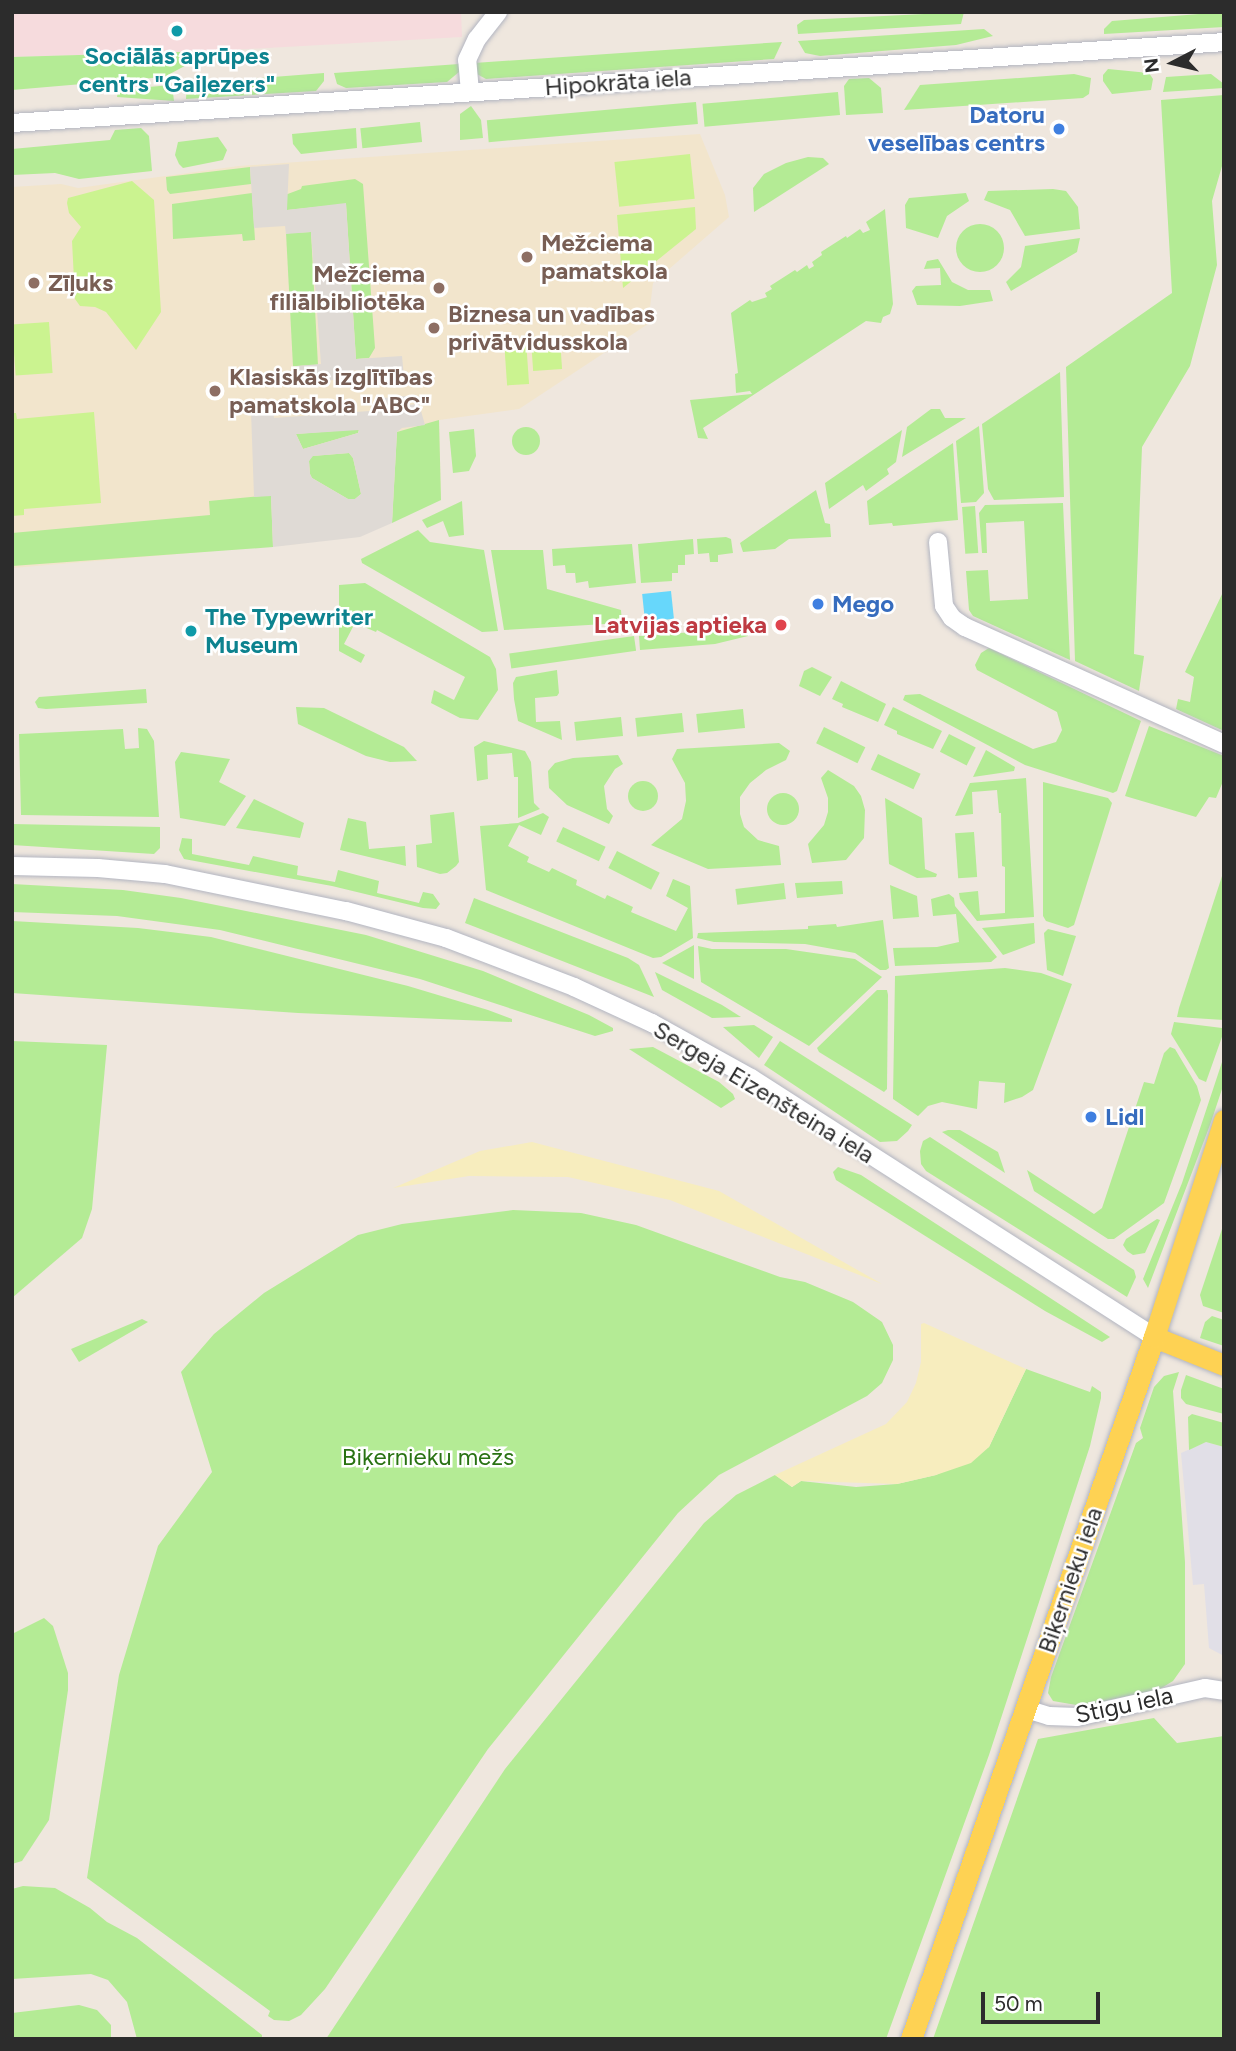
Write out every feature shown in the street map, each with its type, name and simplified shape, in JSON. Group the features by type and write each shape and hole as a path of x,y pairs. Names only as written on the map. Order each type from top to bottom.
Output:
{"main road":[{"name":"Biķernieku iela","path":"911,2039 1154,1337 1224,1119"},
{"path":"1154,1337 1224,1365"}],"street":[{"path":"470,92 467,60 477,39 498,12"},
{"name":"Hipokrāta iela","path":"12,123 1224,42"},
{"path":"938,542 944,606 952,618 965,627 1224,744"},
{"name":"Sergeja Eizenšteina iela","path":"12,866 98,868 165,874 334,908 446,939 573,986 653,1023 751,1079 1154,1337"},
{"name":"Stigu iela","path":"1026,1709 1049,1716 1077,1717 1205,1688 1224,1691"}],"shaded area":[{"path":"12,12 461,12 462,37 213,51 12,57"},
{"path":"700,134 725,195 729,217 653,283 648,324 519,409 439,420 441,500 298,544 12,568 12,187 61,184 78,188 239,166"},
{"path":"289,164 287,210 346,203 356,359 402,356 404,377 381,379 380,369 346,371 346,379 297,383 296,366 321,364 311,232 286,234 285,226 254,228 250,167"},
{"path":"406,396 407,405 419,404 425,425 402,428 397,432 392,523 360,537 273,547 271,496 254,497 251,411 273,409 274,418 383,410 383,398","holes":["359,430 358,433 303,449 296,434","349,453 353,458 361,494 355,499 348,499 312,478 310,474 309,461 313,456"]},
{"path":"1206,1442 1224,1447 1224,1656 1209,1648 1204,1584 1193,1585 1181,1453"}],"green space":[{"path":"964,12 961,24 798,34 797,25 804,20"},
{"path":"1224,12 1224,27 1104,34 1104,29 1112,21"},
{"path":"984,29 993,36 956,45 820,56 805,53 798,41"},
{"path":"782,42 774,59 486,79 475,73 474,63"},
{"path":"213,51 164,77 12,90 12,57"},
{"path":"459,64 459,72 447,82 346,88 337,84 334,73"},
{"path":"1108,69 1149,73 1153,79 1151,90 1112,94 1103,81 1103,75"},
{"path":"324,73 324,81 316,91 186,99 187,84"},
{"path":"1074,74 1091,78 1089,94 1083,98 904,110 920,85"},
{"path":"1211,74 1224,84 1224,88 1163,92 1166,77"},
{"path":"869,78 881,88 883,113 846,115 844,86 849,79"},
{"path":"172,85 174,101 117,97 118,91 124,89"},
{"path":"838,92 840,115 705,127 703,104"},
{"path":"1224,95 1224,159 1212,201 1217,265 1190,366 1142,447 1134,654 1144,656 1139,691 1075,661 1066,367 1172,293 1161,100"},
{"path":"696,102 698,124 489,142 487,120"},
{"path":"471,106 481,120 483,138 460,140 460,114"},
{"path":"420,122 422,142 362,148 360,128"},
{"path":"141,128 149,136 152,171 79,179 55,173 12,175 12,149 110,140 115,130"},
{"path":"356,128 357,148 301,154 293,144 292,134"},
{"path":"218,137 227,150 223,160 183,168 179,164 175,155 178,142"},
{"path":"690,154 695,199 619,207 614,162"},
{"path":"808,157 823,158 829,164 754,212 753,188 764,174 786,163"},
{"path":"250,167 251,184 170,194 167,190 166,177"},
{"path":"355,179 363,184 375,348 369,358 356,359 346,204 287,210 285,195 301,189 302,186"},
{"path":"132,181 154,200 161,312 136,350 106,312 95,307 80,306 75,299 72,241 81,227 69,213 67,203 68,198"},
{"path":"988,191 1066,191 1078,207 1080,229 1025,236 1010,210 984,200"},
{"path":"252,193 255,240 243,241 242,234 173,239 172,204"},
{"path":"966,193 969,201 947,216 938,238 906,228 905,205 909,198"},
{"path":"695,207 696,229 623,288 617,215"},
{"path":"885,209 893,304 890,314 883,317 881,323 866,321 703,428 708,439 698,438 690,400 752,394 750,391 736,393 735,374 738,373 731,313 750,300 752,302 767,297 765,293 772,289 770,286 795,270 797,272 807,265 809,269 814,266 812,262 822,255 821,252 846,236 847,238 860,229 863,233 870,230 866,222"},
{"path":"980,224 997,231 1004,248 997,265 980,272 963,265 956,248 963,231"},
{"path":"311,232 318,365 293,366 286,233"},
{"path":"1080,238 1077,252 1011,291 1006,282 1021,267 1025,246"},
{"path":"938,259 952,282 968,290 990,290 993,301 960,306 917,305 912,291 916,286 941,285 940,268 924,269 927,261"},
{"path":"49,322 53,373 16,375 12,325"},
{"path":"560,339 562,369 533,371 531,341"},
{"path":"526,340 529,384 507,385 504,342"},
{"path":"1060,372 1064,497 994,500 988,489 982,424"},
{"path":"931,409 940,409 945,418 966,418 902,457 907,427"},
{"path":"94,412 101,503 24,509 24,515 12,516 12,413 16,413 17,419"},
{"path":"439,420 441,500 392,523 397,432"},
{"path":"979,426 984,493 976,502 961,503 956,441"},
{"path":"526,427 536,431 540,441 536,451 526,455 516,451 512,441 516,431"},
{"path":"359,429 358,433 303,449 296,434"},
{"path":"474,429 476,456 469,471 453,473 449,432"},
{"path":"902,430 896,462 887,469 889,474 866,491 863,485 829,509 825,483"},
{"path":"953,443 958,520 893,526 892,523 869,525 867,501"},
{"path":"349,453 353,458 361,494 355,499 348,499 312,478 310,474 309,461 312,456"},
{"path":"816,490 825,523 830,524 831,537 789,539 775,549 743,552 740,543"},
{"path":"271,495 273,547 12,566 12,533 210,515 209,501"},
{"path":"462,501 464,535 449,537 443,521 427,528 422,520"},
{"path":"1063,503 1070,660 973,616 969,610 966,571 988,570 990,601 1028,599 1024,521 986,523 987,553 982,553 979,513 985,505"},
{"path":"975,506 978,553 965,554 962,507"},
{"path":"418,530 430,542 484,550 498,631 482,632 362,563 361,559"},
{"path":"693,539 694,554 685,555 685,565 678,565 678,573 672,573 672,581 641,583 638,544"},
{"path":"697,539 731,539 733,553 718,555 718,562 710,562 709,553 698,554"},
{"path":"632,544 636,583 589,588 588,581 576,583 575,573 566,573 565,565 553,566 552,549"},
{"path":"491,550 543,550 547,589 621,610 622,623 504,630"},
{"path":"365,583 490,657 496,669 498,690 478,720 460,718 431,703 434,690 454,700 465,677 377,630 376,632 355,623 344,644 365,655 361,663 339,651 339,585"},
{"path":"1224,590 1224,731 1176,709 1178,699 1190,702 1194,677 1185,672"},
{"path":"748,628 748,636 715,644 640,650 639,636"},
{"path":"634,636 636,651 511,668 509,654"},
{"path":"989,648 1141,721 1117,791 1113,793 1025,765 903,700 905,695 920,694 1033,749 1056,742 1062,730 1057,712 977,670 975,665 981,653"},
{"path":"812,667 832,677 820,696 799,686 804,671"},
{"path":"557,670 559,693 557,696 535,698 536,722 560,721 562,740 518,721 514,699 513,683 516,677"},
{"path":"841,681 886,704 878,722 842,707 843,704 832,699"},
{"path":"146,689 147,703 46,709 38,708 35,702 39,697"},
{"path":"296,707 324,708 404,747 417,761 390,762 366,756 298,724"},
{"path":"893,707 942,731 933,749 897,734 897,731 884,725"},
{"path":"743,709 745,728 698,733 696,714"},
{"path":"682,713 684,732 637,737 635,718"},
{"path":"621,717 623,736 576,741 574,722"},
{"path":"1149,726 1224,756 1224,779 1216,798 1209,797 1196,817 1125,796"},
{"path":"824,727 865,747 857,763 816,743"},
{"path":"138,728 147,729 154,741 159,817 21,815 19,734 123,729 125,749 139,748"},
{"path":"949,734 976,748 967,765 940,752"},
{"path":"484,741 525,751 531,762 534,803 540,809 518,818 518,777 514,777 512,753 487,755 488,779 477,781 474,747"},
{"path":"779,743 790,751 786,760 766,770 750,783 740,797 740,814 744,827 758,840 779,846 781,865 708,869 651,845 682,819 686,801 685,783 672,759 677,749"},
{"path":"986,750 1015,767 1014,771 973,777"},
{"path":"181,752 230,759 219,782 246,796 225,826 180,818 175,762"},
{"path":"878,754 921,774 913,789 871,769"},
{"path":"618,755 623,764 615,769 604,786 607,809 613,816 609,824 567,805 549,788 548,771 555,763 573,758"},
{"path":"828,770 854,786 861,796 865,810 864,838 846,860 812,863 808,844 824,825 828,812 828,798 821,778"},
{"path":"1026,778 1034,917 977,921 960,899 959,893 978,891 980,915 1005,913 1005,867 1002,866 1001,813 997,790 972,792 973,814 955,816 970,783"},
{"path":"643,781 653,786 658,796 653,806 643,811 633,806 628,796 633,786"},
{"path":"1043,782 1108,798 1112,803 1074,925 1068,928 1046,921 1043,916"},
{"path":"783,793 794,798 799,809 794,820 783,825 772,820 767,809 772,798"},
{"path":"885,798 922,818 925,869 937,874 936,877 917,878 889,864"},
{"path":"254,799 304,823 300,838 236,828"},
{"path":"454,812 459,862 447,873 440,874 417,867 416,845 432,843 430,815"},
{"path":"543,813 549,817 541,835 519,825 508,846 529,857 527,862 549,872 552,868 577,880 576,885 605,899 607,895 633,907 631,912 676,931 688,908 666,896 673,879 690,886 693,938 661,957 653,958 486,890 480,826 518,823"},
{"path":"348,818 366,822 369,849 405,846 406,866 340,850"},
{"path":"12,824 160,827 160,848 154,854 12,845"},
{"path":"563,827 606,847 599,861 556,842"},
{"path":"974,832 977,877 958,878 955,833"},
{"path":"182,838 192,839 192,854 249,865 253,856 298,866 297,875 335,882 338,870 379,881 377,893 419,903 423,892 433,894 440,904 436,909 423,908 332,886 184,859 179,850"},
{"path":"617,851 660,873 651,890 608,868"},
{"path":"1224,870 1224,1020 1177,1017 1179,1008"},
{"path":"842,881 843,894 797,898 795,883"},
{"path":"784,883 786,899 737,905 735,889"},
{"path":"12,884 123,890 181,898 366,935 483,971 589,1015 613,1028 613,1031 595,1036 420,979 220,930 117,916 12,912"},
{"path":"890,885 917,896 919,917 893,919"},
{"path":"949,894 954,898 955,906 997,957 991,962 895,966 893,948 937,947 959,942 956,914 933,916 931,899"},
{"path":"474,898 628,958 639,965 654,997 465,923"},
{"path":"883,920 889,968 886,970 880,970 855,953 805,944 714,942 697,938 698,933 808,929 808,926 836,924 837,927"},
{"path":"12,921 138,928 211,937 408,986 488,1010 512,1019 512,1022 298,1013 12,993"},
{"path":"1034,923 1035,943 1003,955 982,928"},
{"path":"1048,929 1076,936 1063,976 1047,970 1044,933"},
{"path":"694,945 694,979 662,963"},
{"path":"698,946 712,949 786,949 855,959 882,977 809,1046 701,982"},
{"path":"1005,968 1041,973 1072,984 1033,1090 1004,1103 1005,1083 979,1081 977,1109 942,1102 928,1106 918,1116 893,1099 895,976"},
{"path":"655,972 741,1017 712,1018 662,990"},
{"path":"877,990 887,990 888,995 887,1089 884,1092 819,1052 817,1048"},
{"path":"1174,1022 1222,1028 1223,1034 1206,1082 1199,1079 1171,1034"},
{"path":"754,1025 773,1037 759,1058 723,1027"},
{"path":"12,1041 107,1045 92,1209 82,1238 12,1298"},
{"path":"780,1041 912,1125 908,1131 897,1141 880,1142 764,1065"},
{"path":"653,1047 719,1082 735,1099 721,1108 629,1049"},
{"path":"1170,1047 1175,1049 1197,1086 1201,1100 1164,1203 1114,1239 1108,1239 1034,1191 1027,1170 1094,1214 1102,1208 1144,1082 1154,1084 1164,1053"},
{"path":"1224,1056 1224,1083 1148,1288 1143,1279 1182,1183"},
{"path":"960,1130 998,1152 1005,1173 942,1132"},
{"path":"930,1137 1134,1270 1136,1277 1127,1297 926,1171 921,1164 920,1151 923,1141"},
{"path":"838,1167 861,1175 1110,1337 1102,1342 1045,1311 836,1180 833,1172"},
{"name":"Biķernieku mežs","path":"513,1210 581,1213 636,1225 780,1277 805,1282 853,1302 882,1322 893,1345 893,1360 882,1383 867,1396 719,1475 678,1513 488,1749 325,1989 301,2015 289,2021 274,2020 268,2016 270,2011 87,1878 119,1675 158,1546 212,1472 181,1372 214,1334 264,1293 358,1235 402,1224"},
{"path":"1157,1219 1160,1220 1145,1253 1133,1255 1127,1251 1123,1245 1126,1239"},
{"path":"1224,1223 1224,1313 1203,1306 1200,1295"},
{"path":"1212,1316 1224,1320 1224,1346 1200,1338 1205,1322"},
{"path":"142,1319 148,1322 79,1362 71,1349"},
{"path":"1026,1369 1090,1392 1092,1386 1101,1392 1101,1398 1090,1446 989,1755 886,2039 326,2039 505,1769 704,1523 736,1495 775,1475 792,1487 801,1481 856,1487 897,1484 936,1475 989,1447"},
{"path":"1179,1372 1173,1391 1185,1562 1185,1664 1173,1681 1160,1689 1082,1706 1053,1701 1048,1693 1051,1677 1136,1443 1143,1438 1140,1428 1154,1387 1164,1376"},
{"path":"1186,1375 1224,1389 1224,1414 1186,1404 1181,1398 1181,1390"},
{"path":"1192,1414 1224,1423 1224,1447 1206,1442 1189,1450 1188,1417"},
{"path":"44,1618 53,1626 68,1673 68,1690 49,1820 22,1861 12,1864 12,1634"},
{"path":"1154,1718 1177,1743 1224,1736 1224,2039 933,2039 1038,1739"},
{"path":"23,1886 55,1888 137,1938 262,2035 262,2039 137,2039 127,2002 108,1980 91,1974 12,1979 12,1889"},
{"path":"79,2005 97,2010 111,2025 111,2039 12,2039 12,2013"}],"sand":[{"path":"532,1142 719,1191 882,1284 670,1200 568,1177 469,1176 393,1188 480,1151"},
{"path":"924,1323 1026,1369 989,1447 971,1463 897,1484 801,1481 792,1487 775,1475 886,1424 907,1402 916,1383 921,1362 921,1324"}],"water":[{"path":"671,591 674,619 645,622 642,594"}],"place":[{"name":"Sociālās aprūpes centrs \"Gaiļezers\"","path":"177,31"},
{"name":"Datoru veselības centrs","path":"1059,129"},
{"name":"Mežciema pamatskola","path":"527,257"},
{"name":"Zīļuks","path":"34,283"},
{"name":"Mežciema filiālbibliotēka","path":"439,288"},
{"name":"Biznesa un vadības privātvidusskola","path":"434,328"},
{"name":"Klasiskās izglītības pamatskola \"ABC\"","path":"215,391"},
{"name":"Mego","path":"818,604"},
{"name":"Latvijas aptieka","path":"781,625"},
{"name":"The Typewriter Museum","path":"191,631"},
{"name":"Lidl","path":"1091,1117"}]}
